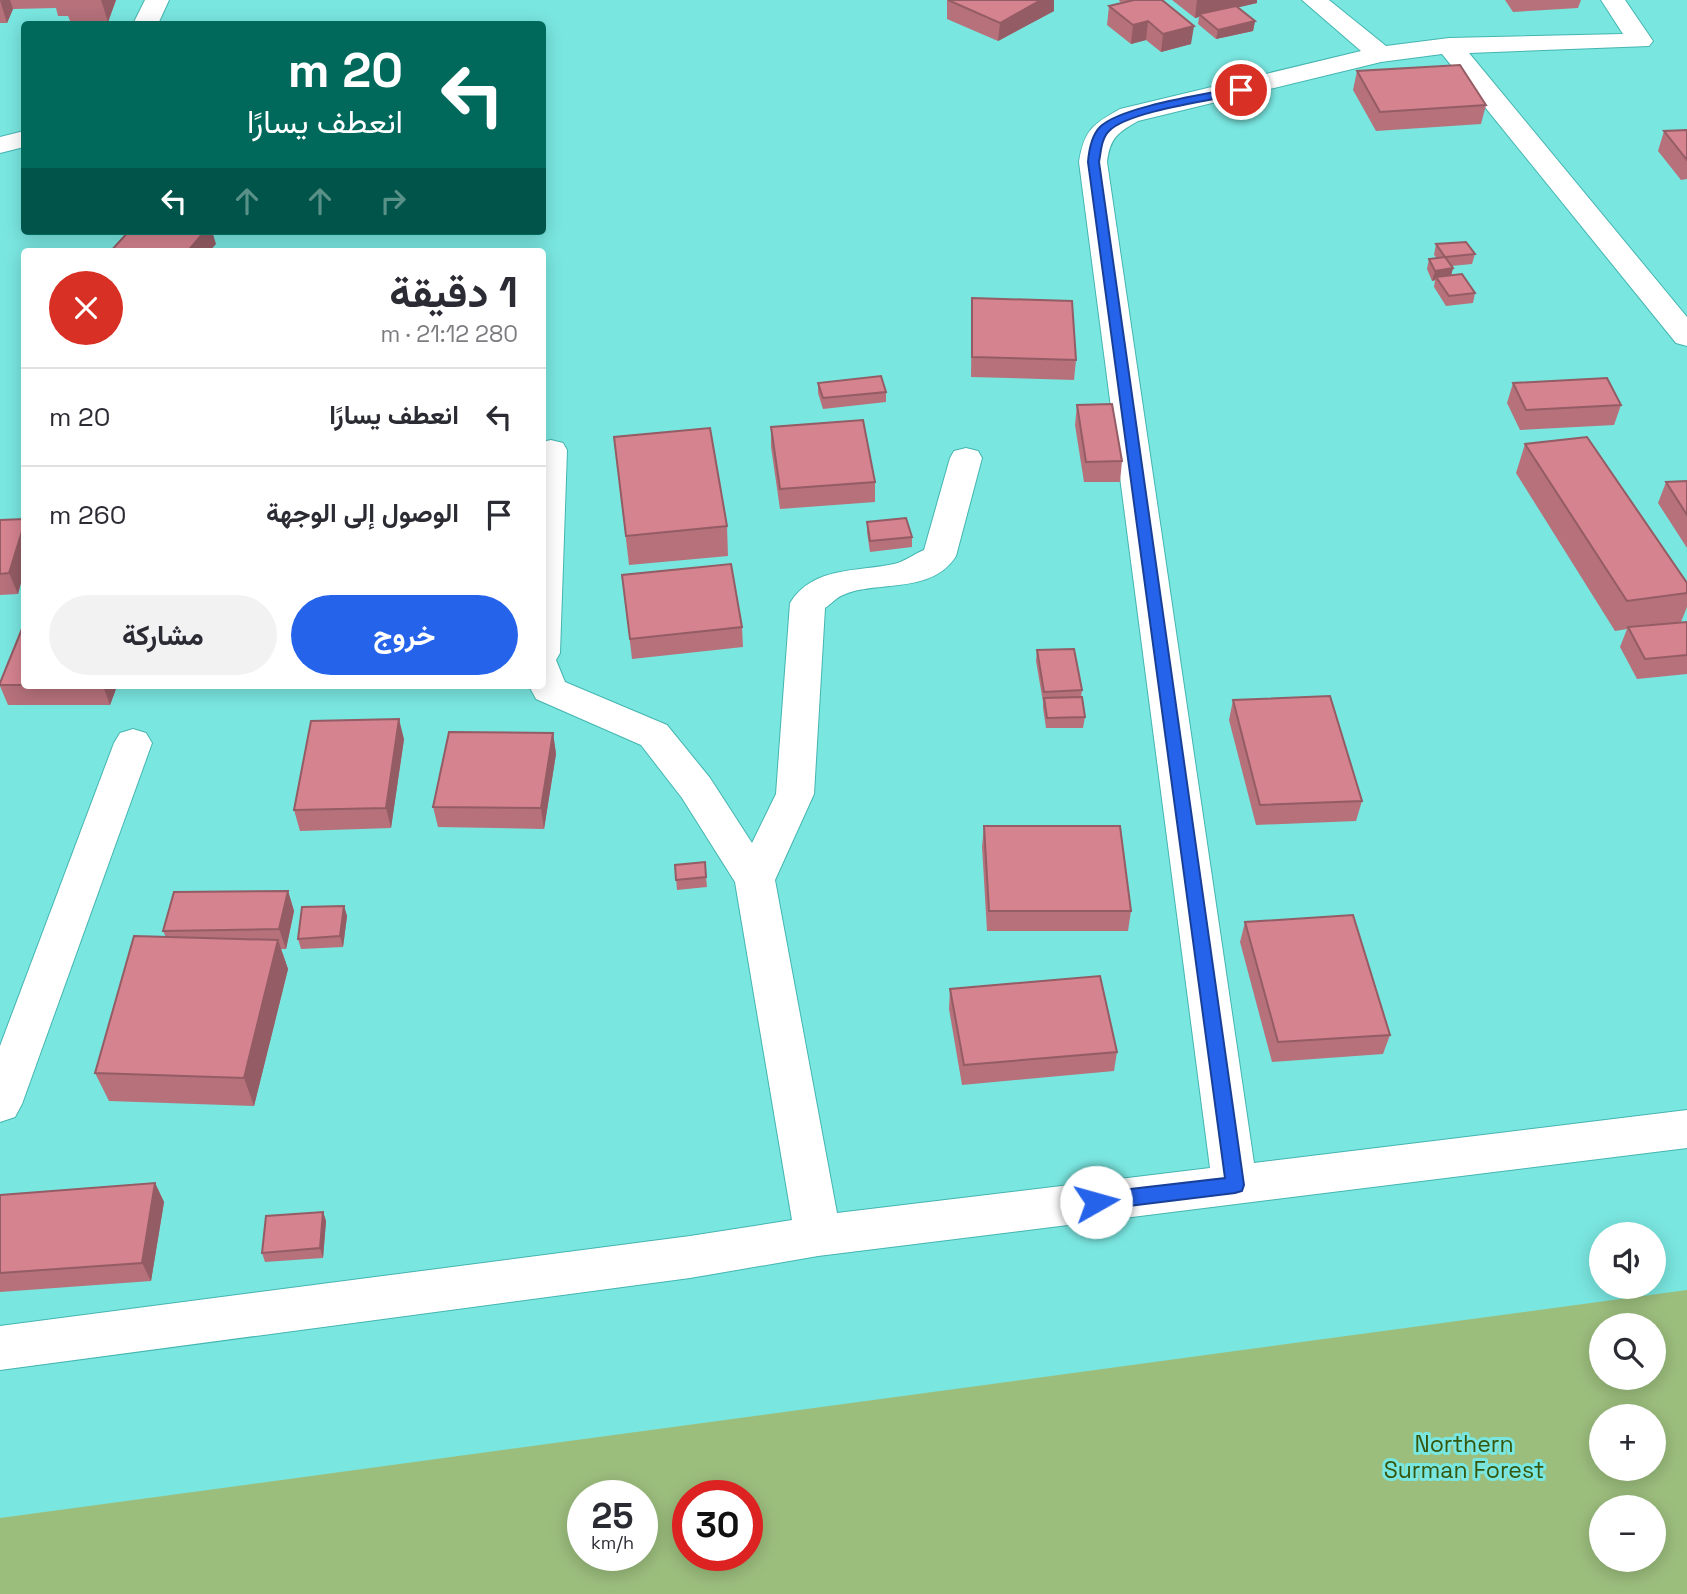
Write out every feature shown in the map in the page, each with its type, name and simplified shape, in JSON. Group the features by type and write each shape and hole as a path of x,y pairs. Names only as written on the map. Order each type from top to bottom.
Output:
{"street":[{"path":"147,21 157,0"},
{"path":"1314,0 1380,54"},
{"path":"1235,1185 1093,162 1096,143 1104,129 1129,115 1380,54 1448,46 1640,41 1613,0"},
{"path":"1448,46 1687,337"},
{"path":"0,145 21,140"},
{"path":"546,563 551,450"},
{"path":"755,880 795,794 808,603 834,584 905,574 939,556 966,458"},
{"path":"546,680 549,690 654,735 696,788 755,880 818,1236"},
{"path":"0,1104 133,743"},
{"path":"0,1348 690,1257 818,1236 1687,1129"}],"green space":[{"name":"Northern Surman Forest","path":"1687,1290 1687,1594 0,1594 0,1518 1620,1299 1666,1299 1666,1293"}],"building":[{"path":"948,0 1041,0 1000,23"},
{"path":"1134,0 1162,0 1194,26 1163,34 1148,21 1133,25 1109,6"},
{"path":"1236,6 1255,21 1218,30 1199,14"},
{"path":"1460,65 1486,105 1380,112 1357,71"},
{"path":"1687,130 1687,160 1664,131"},
{"path":"125,235 202,235 190,248 114,248"},
{"path":"1466,242 1475,254 1445,257 1436,244"},
{"path":"1445,257 1453,268 1435,271 1429,259"},
{"path":"1462,274 1475,293 1449,296 1436,277"},
{"path":"972,298 1072,301 1076,360 972,357"},
{"path":"881,376 886,392 823,398 818,383"},
{"path":"1607,378 1621,405 1526,410 1513,383"},
{"path":"1112,404 1122,461 1086,462 1077,405"},
{"path":"863,420 875,482 780,489 771,427"},
{"path":"710,428 727,526 626,536 614,437"},
{"path":"1587,437 1687,583 1687,593 1627,601 1525,444"},
{"path":"1687,481 1687,515 1666,482"},
{"path":"906,518 912,537 870,541 867,522"},
{"path":"21,519 21,535 9,573 0,574 0,520"},
{"path":"731,564 742,627 630,639 622,575"},
{"path":"1687,622 1687,655 1645,659 1628,627"},
{"path":"21,631 21,685 0,683"},
{"path":"1074,649 1082,690 1044,692 1037,650"},
{"path":"1330,696 1362,801 1260,805 1233,700"},
{"path":"1082,697 1085,717 1047,718 1044,698"},
{"path":"399,719 386,808 294,810 311,721"},
{"path":"449,732 553,733 541,808 433,807"},
{"path":"984,826 1120,826 1131,911 989,911"},
{"path":"705,862 706,877 676,880 675,865"},
{"path":"288,891 279,929 163,931 174,892"},
{"path":"344,906 340,936 298,939 302,907"},
{"path":"1353,915 1390,1035 1278,1042 1245,922"},
{"path":"134,936 278,940 244,1078 95,1073"},
{"path":"1100,976 1117,1052 964,1065 950,989"},
{"path":"155,1183 142,1263 0,1273 0,1195"},
{"path":"323,1212 320,1248 262,1253 266,1216"}],"route":[{"path":"1096,1202 1235,1185 1093,162 1096,143 1104,129 1129,115 1241,90"}]}
